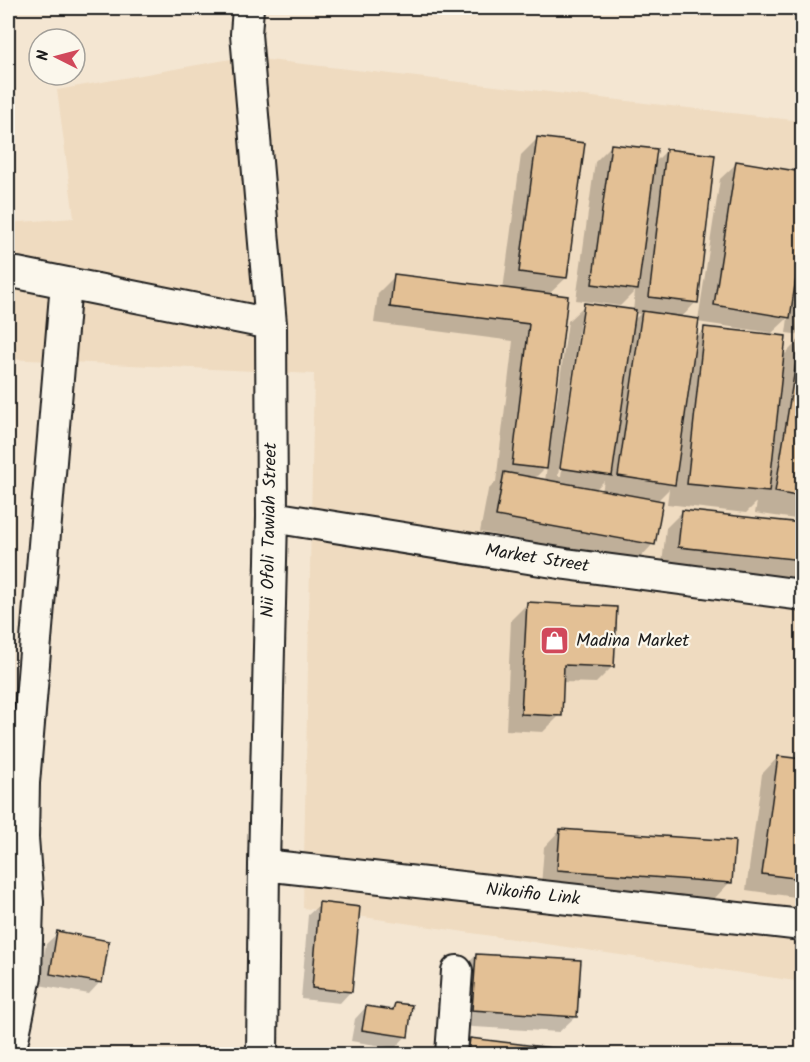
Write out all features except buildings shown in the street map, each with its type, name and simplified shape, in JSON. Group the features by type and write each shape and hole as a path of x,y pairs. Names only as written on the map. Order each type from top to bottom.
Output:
{"street":[{"name":"Nii Ofoli Tawiah Street","path":"248,8 247,45 271,324 272,517 262,1054"},
{"path":"8,273 271,324"},
{"path":"10,1054 26,976 28,902 23,838 24,783 66,283"},
{"name":"Market Street","path":"272,517 567,564 802,595"},
{"name":"Nikoifio Link","path":"264,865 802,925"},
{"path":"451,1054 457,971"}],"shaded area":[{"name":"Madina Market","path":"242,57 802,121 802,982 303,908 314,374 8,359 8,223 74,218 57,90 87,87 87,85"}],"place":[{"name":"Madina Market","path":"555,641"}]}
